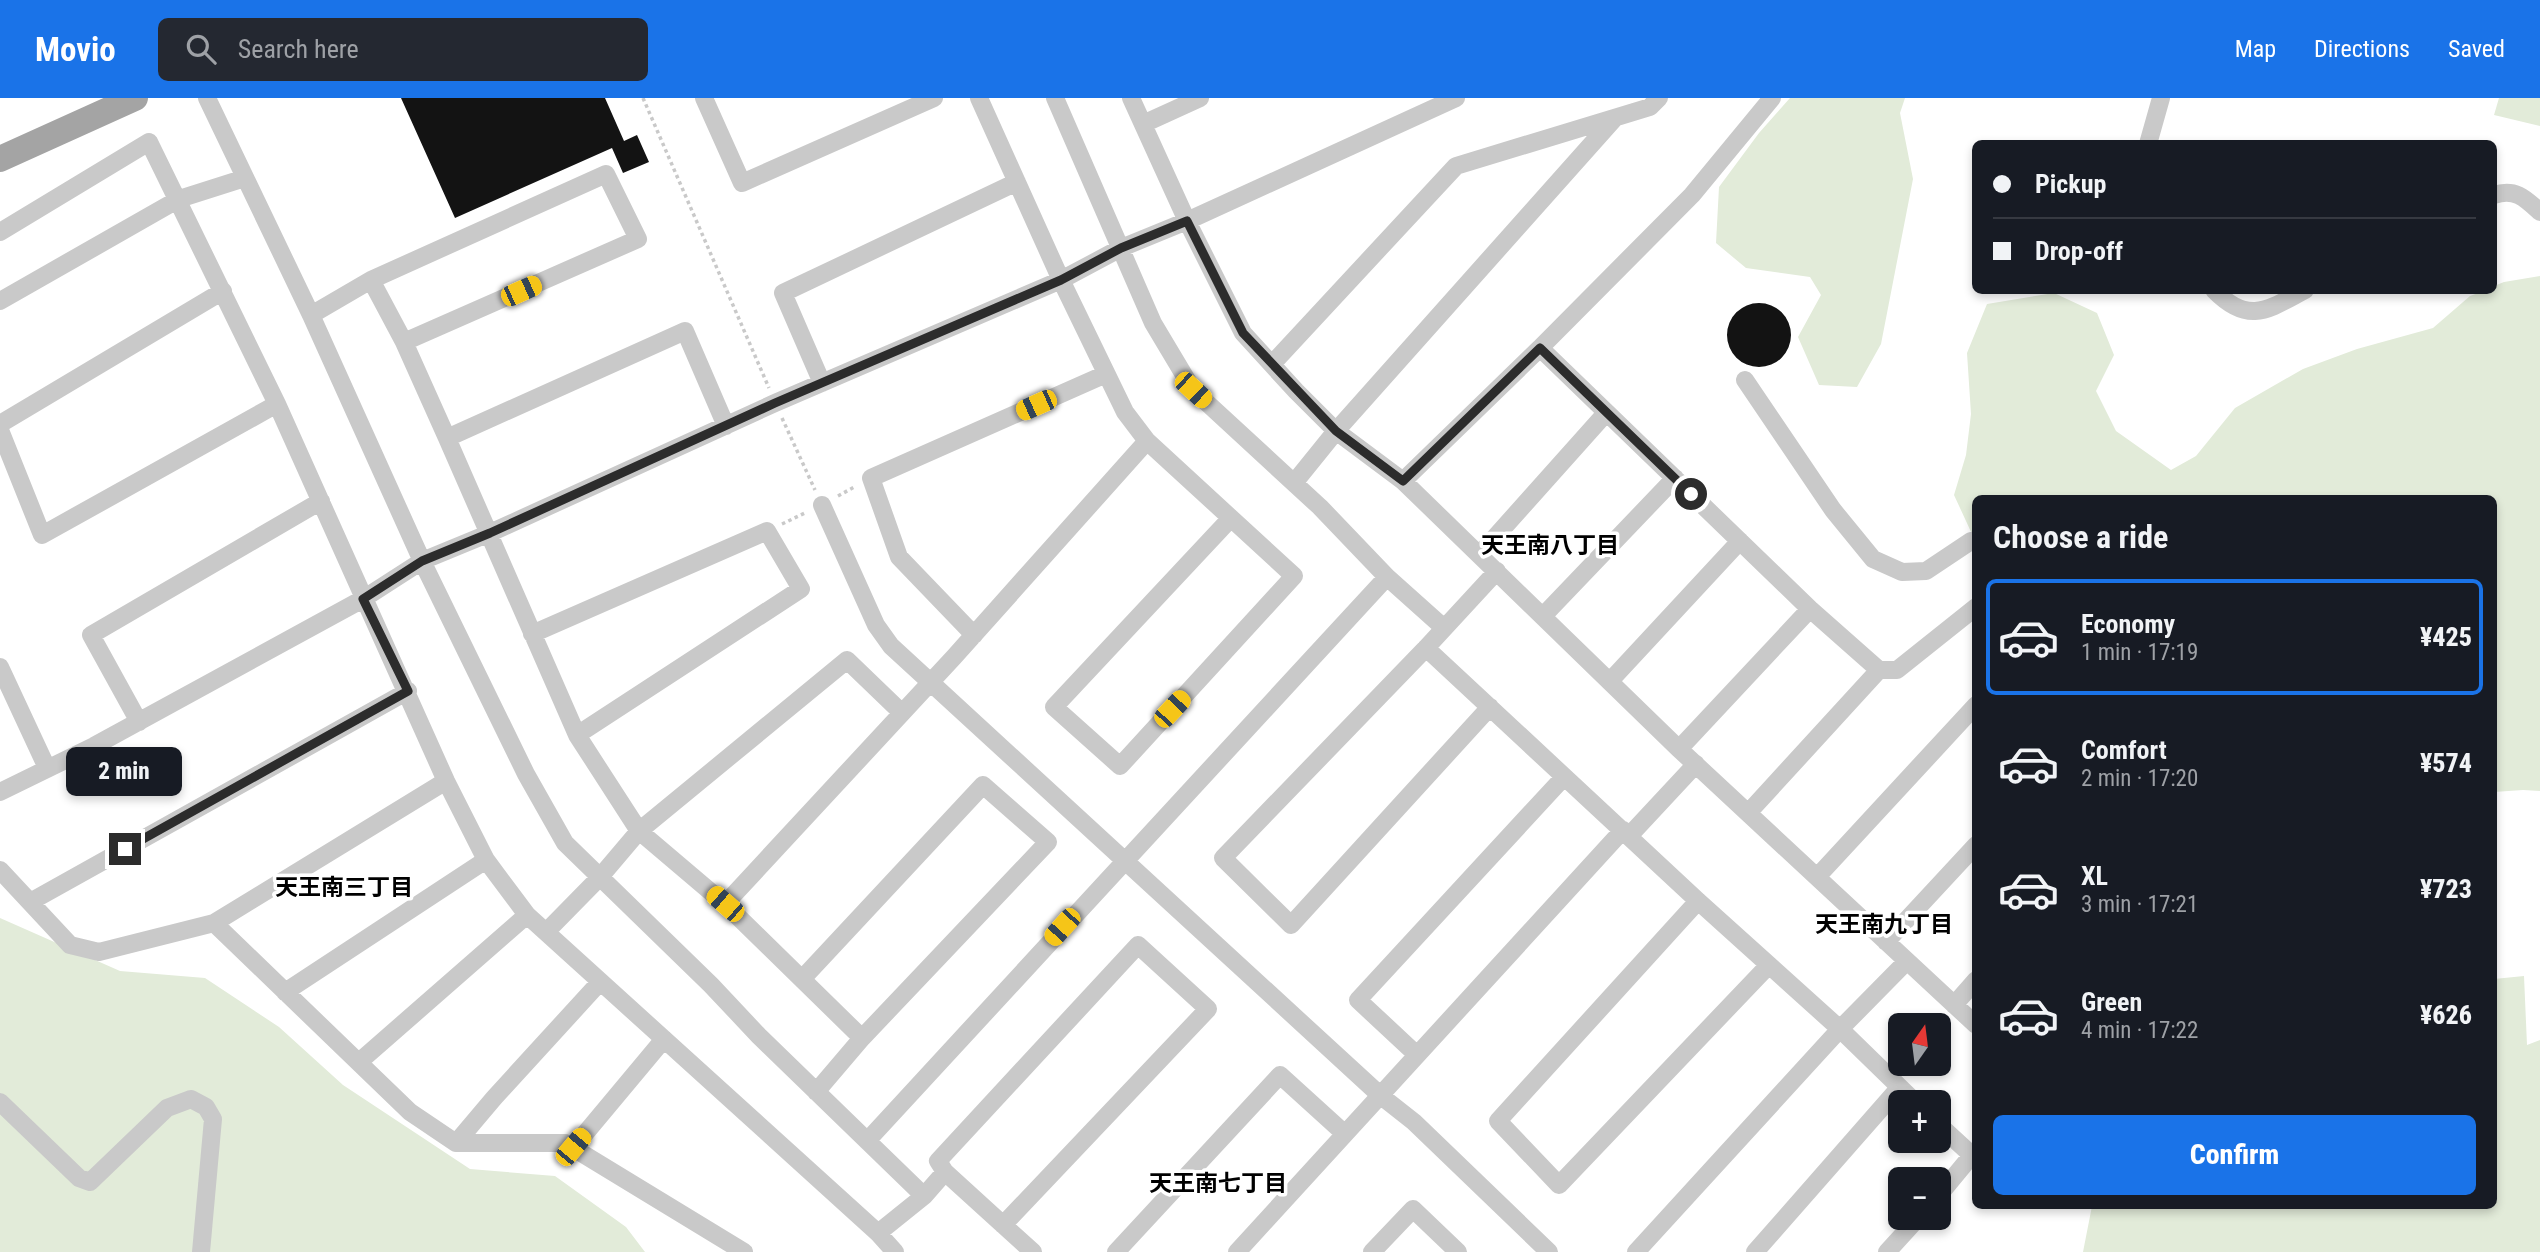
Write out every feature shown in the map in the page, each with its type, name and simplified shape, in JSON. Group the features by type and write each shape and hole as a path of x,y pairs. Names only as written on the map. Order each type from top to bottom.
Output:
{"main road":[{"path":"0,159 135,98"}],"street":[{"path":"207,98 311,315 422,561 526,774 565,843 711,985 758,1036 924,1196"},
{"path":"704,98 742,184 934,98"},
{"path":"979,98 1061,280 1125,412 1147,440 1294,576 1120,766 1054,707 1231,518"},
{"path":"1055,98 1153,323 1193,390 1294,483 1387,577 1444,628"},
{"path":"1131,98 1187,221 1243,333 1336,431 1403,481 1679,749 1972,1021"},
{"path":"1143,124 1200,98"},
{"path":"0,792 139,722 363,599 422,561 490,533 775,403 1061,280 1121,248 1187,221 1456,98"},
{"path":"1272,364 1456,166 1650,107 1658,98"},
{"path":"1403,481 1692,195 1772,98"},
{"path":"2149,140 2161,98"},
{"path":"1294,483 1336,431 1614,119"},
{"path":"0,232 149,142 277,404 363,599 486,860 527,915 878,1233 895,1252"},
{"path":"311,315 371,280 606,174 638,239 404,342"},
{"path":"0,301 179,199 245,178"},
{"path":"822,383 783,293 1017,181"},
{"path":"2497,194 2506,191 2525,198 2540,212"},
{"path":"371,280 404,342 577,735 639,831 725,904 862,1038"},
{"path":"0,424 223,291"},
{"path":"2219,294 2236,307 2263,312 2297,294"},
{"path":"447,438 685,331 726,426"},
{"path":"1540,348 1811,609 1879,670 1898,670 1972,610"},
{"path":"974,635 899,557 871,478 1106,373"},
{"path":"1745,380 1833,510 1874,559 1902,572 1926,571 1972,541"},
{"path":"0,430 41,535 277,404"},
{"path":"1480,554 1606,412"},
{"path":"725,904 974,635 1147,440"},
{"path":"1544,616 1675,478"},
{"path":"139,722 92,635 321,501"},
{"path":"822,505 876,625 891,646 1381,1096 1414,1122 1549,1252"},
{"path":"532,634 767,531 801,589 577,735"},
{"path":"1610,681 1740,541"},
{"path":"1490,708 1291,925 1223,858 1497,571"},
{"path":"867,1141 1387,577"},
{"path":"1679,749 1811,609"},
{"path":"1426,648 1840,1029 1899,1088 1755,1252"},
{"path":"546,932 600,877 639,831 847,660 901,712"},
{"path":"0,668 47,768"},
{"path":"1748,813 1879,670"},
{"path":"30,902 408,691"},
{"path":"1816,877 1972,709"},
{"path":"1237,1252 1417,1055 1626,833 1696,764"},
{"path":"1417,1055 1358,1000 1564,777"},
{"path":"0,870 70,945 99,952 214,923 446,780"},
{"path":"802,979 983,785 1048,842 862,1038 816,1092"},
{"path":"1886,942 1972,849"},
{"path":"285,992 486,860"},
{"path":"1698,901 1498,1121 1559,1185 1769,965"},
{"path":"359,1062 527,915"},
{"path":"214,923 410,1112 456,1143 565,1143 744,1252"},
{"path":"1003,1225 1208,1009 1138,945 938,1161 945,1172 1003,1225 1033,1252"},
{"path":"1636,1252 1840,1029 1907,961"},
{"path":"456,1143 600,982"},
{"path":"1954,1005 1972,985"},
{"path":"573,1147 664,1040"},
{"path":"1116,1252 1280,1075 1345,1134"},
{"path":"0,1102 79,1178 90,1182 167,1108 191,1099 206,1107 213,1119 201,1252"},
{"path":"1951,1136 1972,1155"},
{"path":"1951,1182 1972,1159"},
{"path":"878,1233 924,1196 945,1172"},
{"path":"1372,1252 1413,1209 1458,1252"},
{"path":"1887,1252 1907,1230"}],"path":[{"path":"643,98 822,505"}],"green space":[{"path":"1790,98 1905,98 1900,113 1913,179 1881,344 1857,387 1819,385 1798,337 1821,295 1810,277 1746,268 1716,243 1719,187 1759,133"},
{"path":"2499,98 2540,98 2540,126 2494,115"},
{"path":"2540,276 2540,791 2497,792 2497,495 1972,495 1972,534 1954,495 1966,455 1971,414 1967,353 1987,304 2056,294 2097,313 2114,355 2096,391 2116,431 2171,470 2196,456 2235,408 2303,369 2357,349 2433,328 2470,296 2497,294 2497,285"},
{"path":"0,918 120,971 205,978 279,1027 343,1085 470,1169 555,1176 626,1227 645,1252 0,1252"},
{"path":"2524,976 2527,1045 2540,1040 2540,1252 2083,1252 2091,1209 2497,1209 2497,979"}],"building":[{"path":"401,98 605,98 624,141 637,135 649,162 623,173 612,148 455,218"},
{"path":"1753,303 1765,303 1782,312 1789,323 1789,347 1782,358 1765,367 1753,367 1741,362 1732,353 1727,341 1727,329 1732,317 1741,308"}],"district":[{"name":"天王南八丁目","path":"1550,545"},
{"name":"天王南三丁目","path":"344,887"},
{"name":"天王南九丁目","path":"1884,924"},
{"name":"天王南七丁目","path":"1218,1183"}],"route":[{"path":"125,849 408,691 363,599 422,561 490,533 775,403 1061,280 1121,248 1187,221 1243,333 1336,431 1403,481 1540,348 1691,494"}]}
